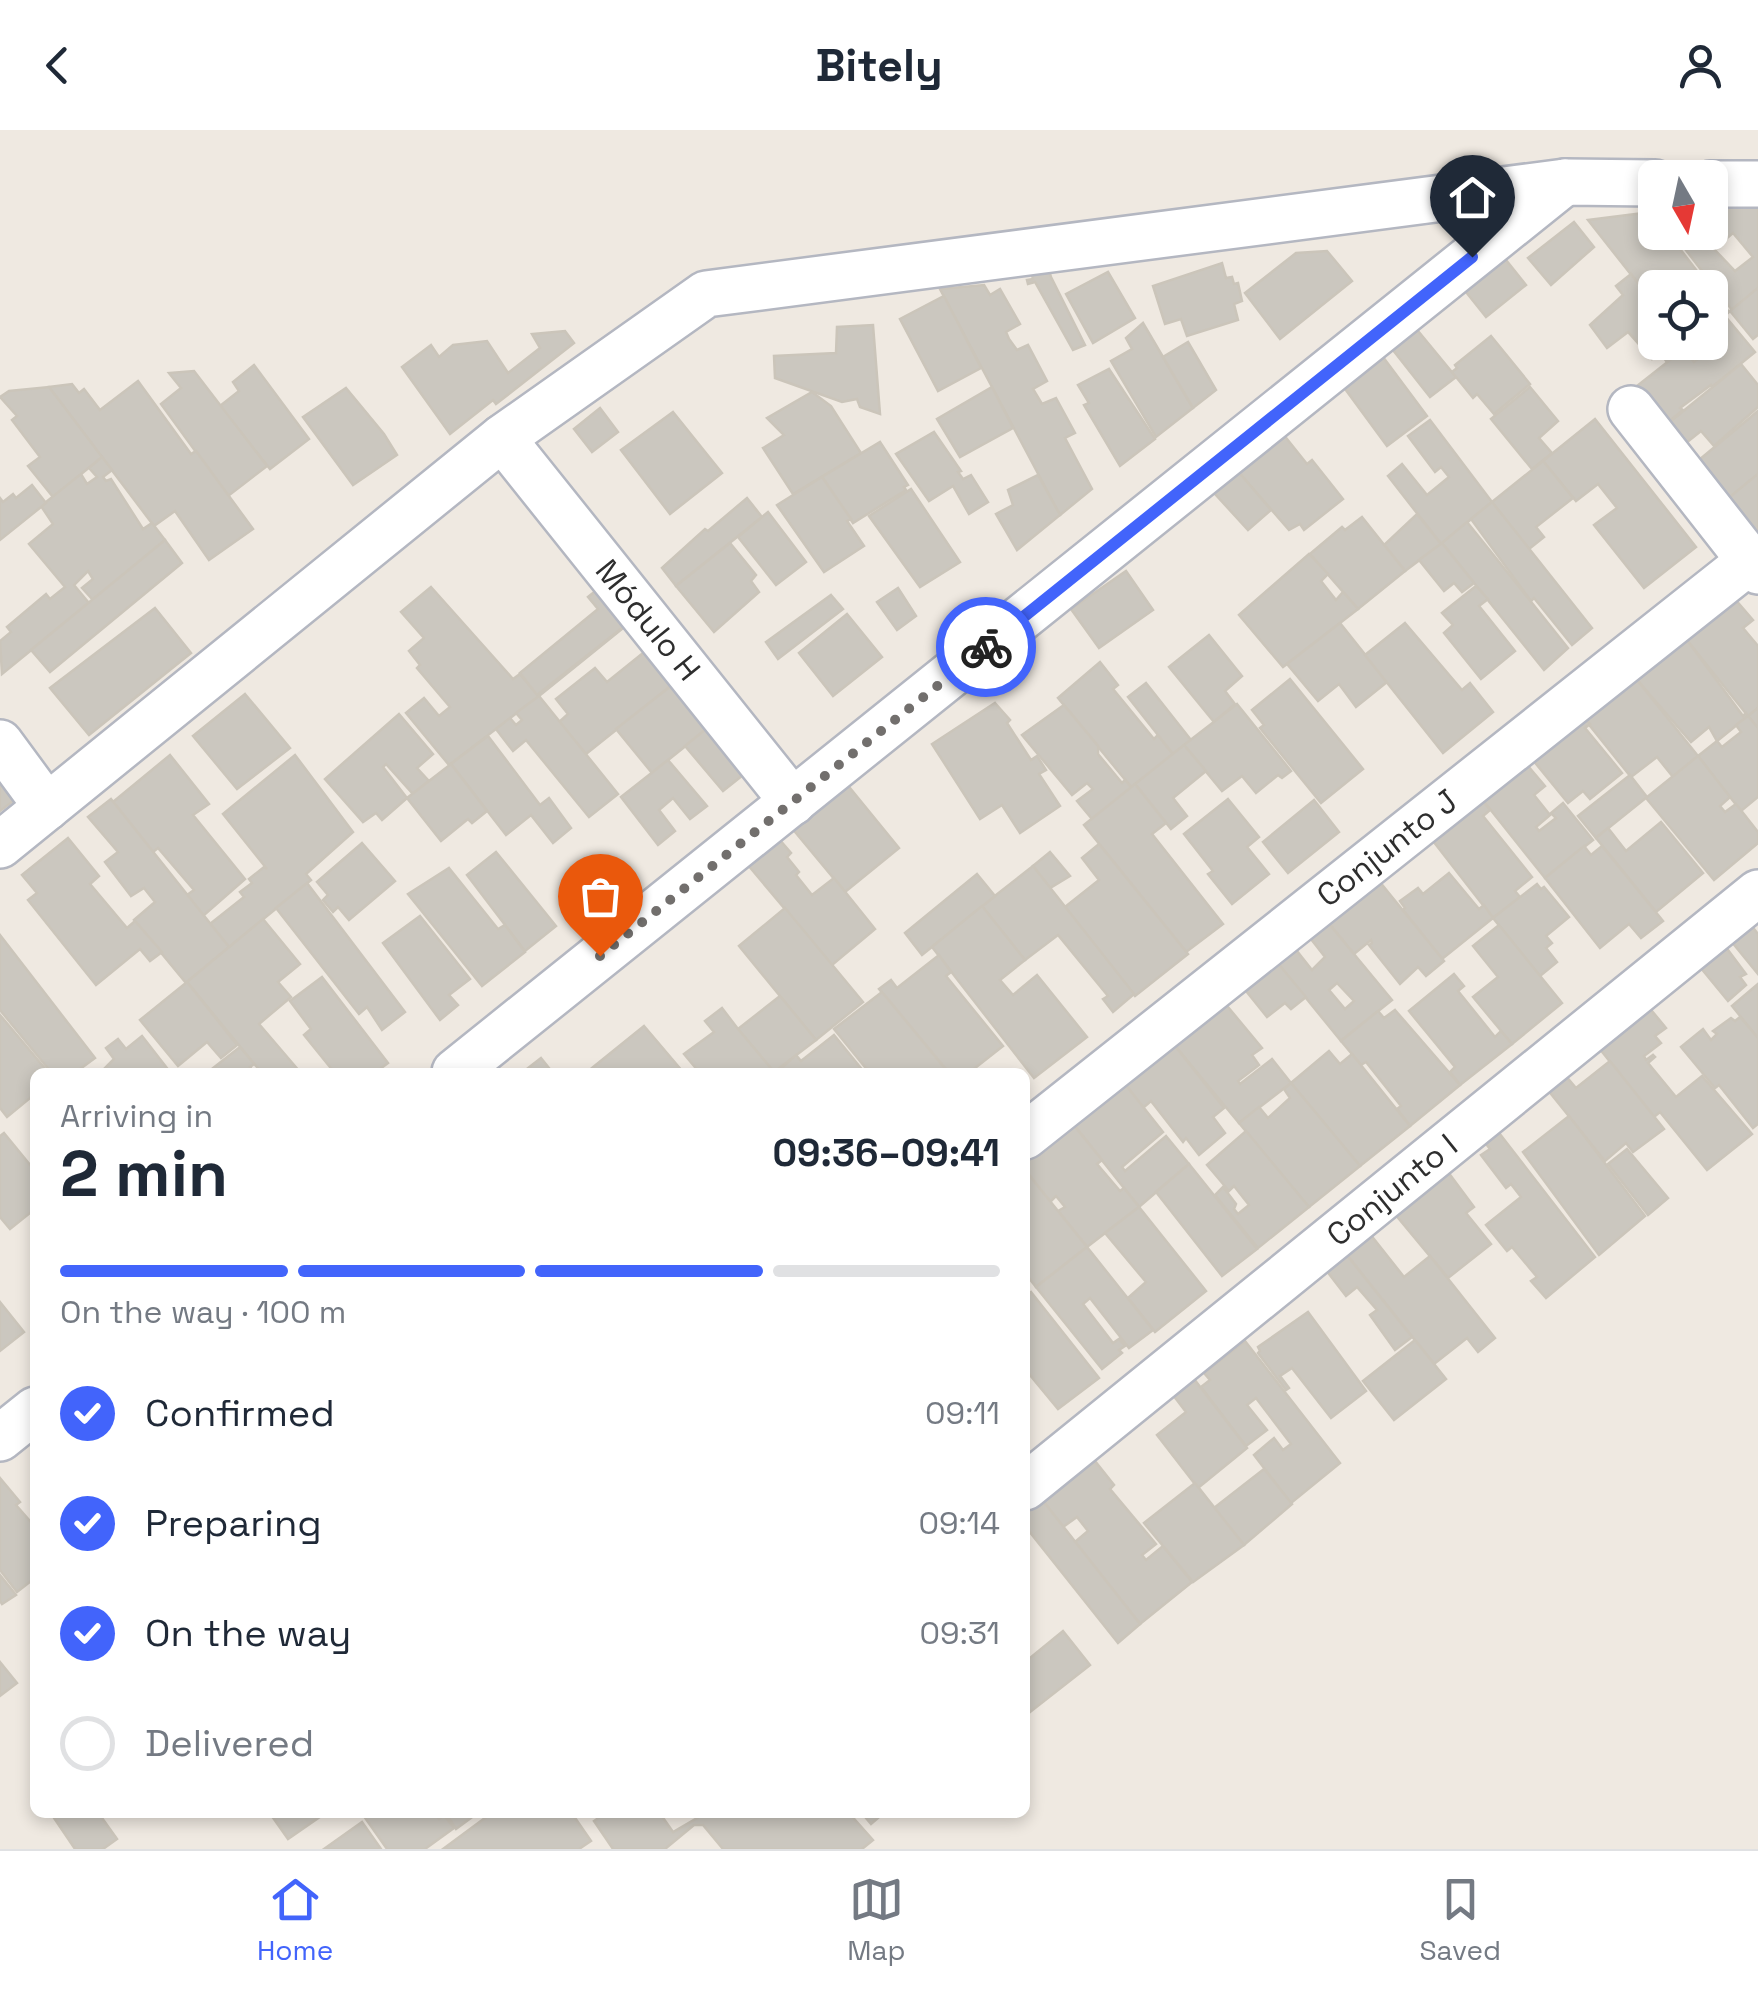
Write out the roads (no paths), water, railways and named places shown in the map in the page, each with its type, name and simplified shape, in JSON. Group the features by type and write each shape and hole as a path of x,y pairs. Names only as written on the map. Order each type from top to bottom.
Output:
{"street":[{"path":"0,845 502,438 706,294 1565,182 1638,183"},
{"path":"460,1068 1565,182"},
{"path":"1728,184 1758,184"},
{"path":"1630,409 1754,566"},
{"name":"Módulo H","path":"502,438 793,802"},
{"name":"Conjunto J","path":"1030,1132 1754,566"},
{"path":"0,743 47,807"},
{"name":"Conjunto I","path":"1030,1483 1758,893"},
{"path":"0,1438 30,1414"}]}
